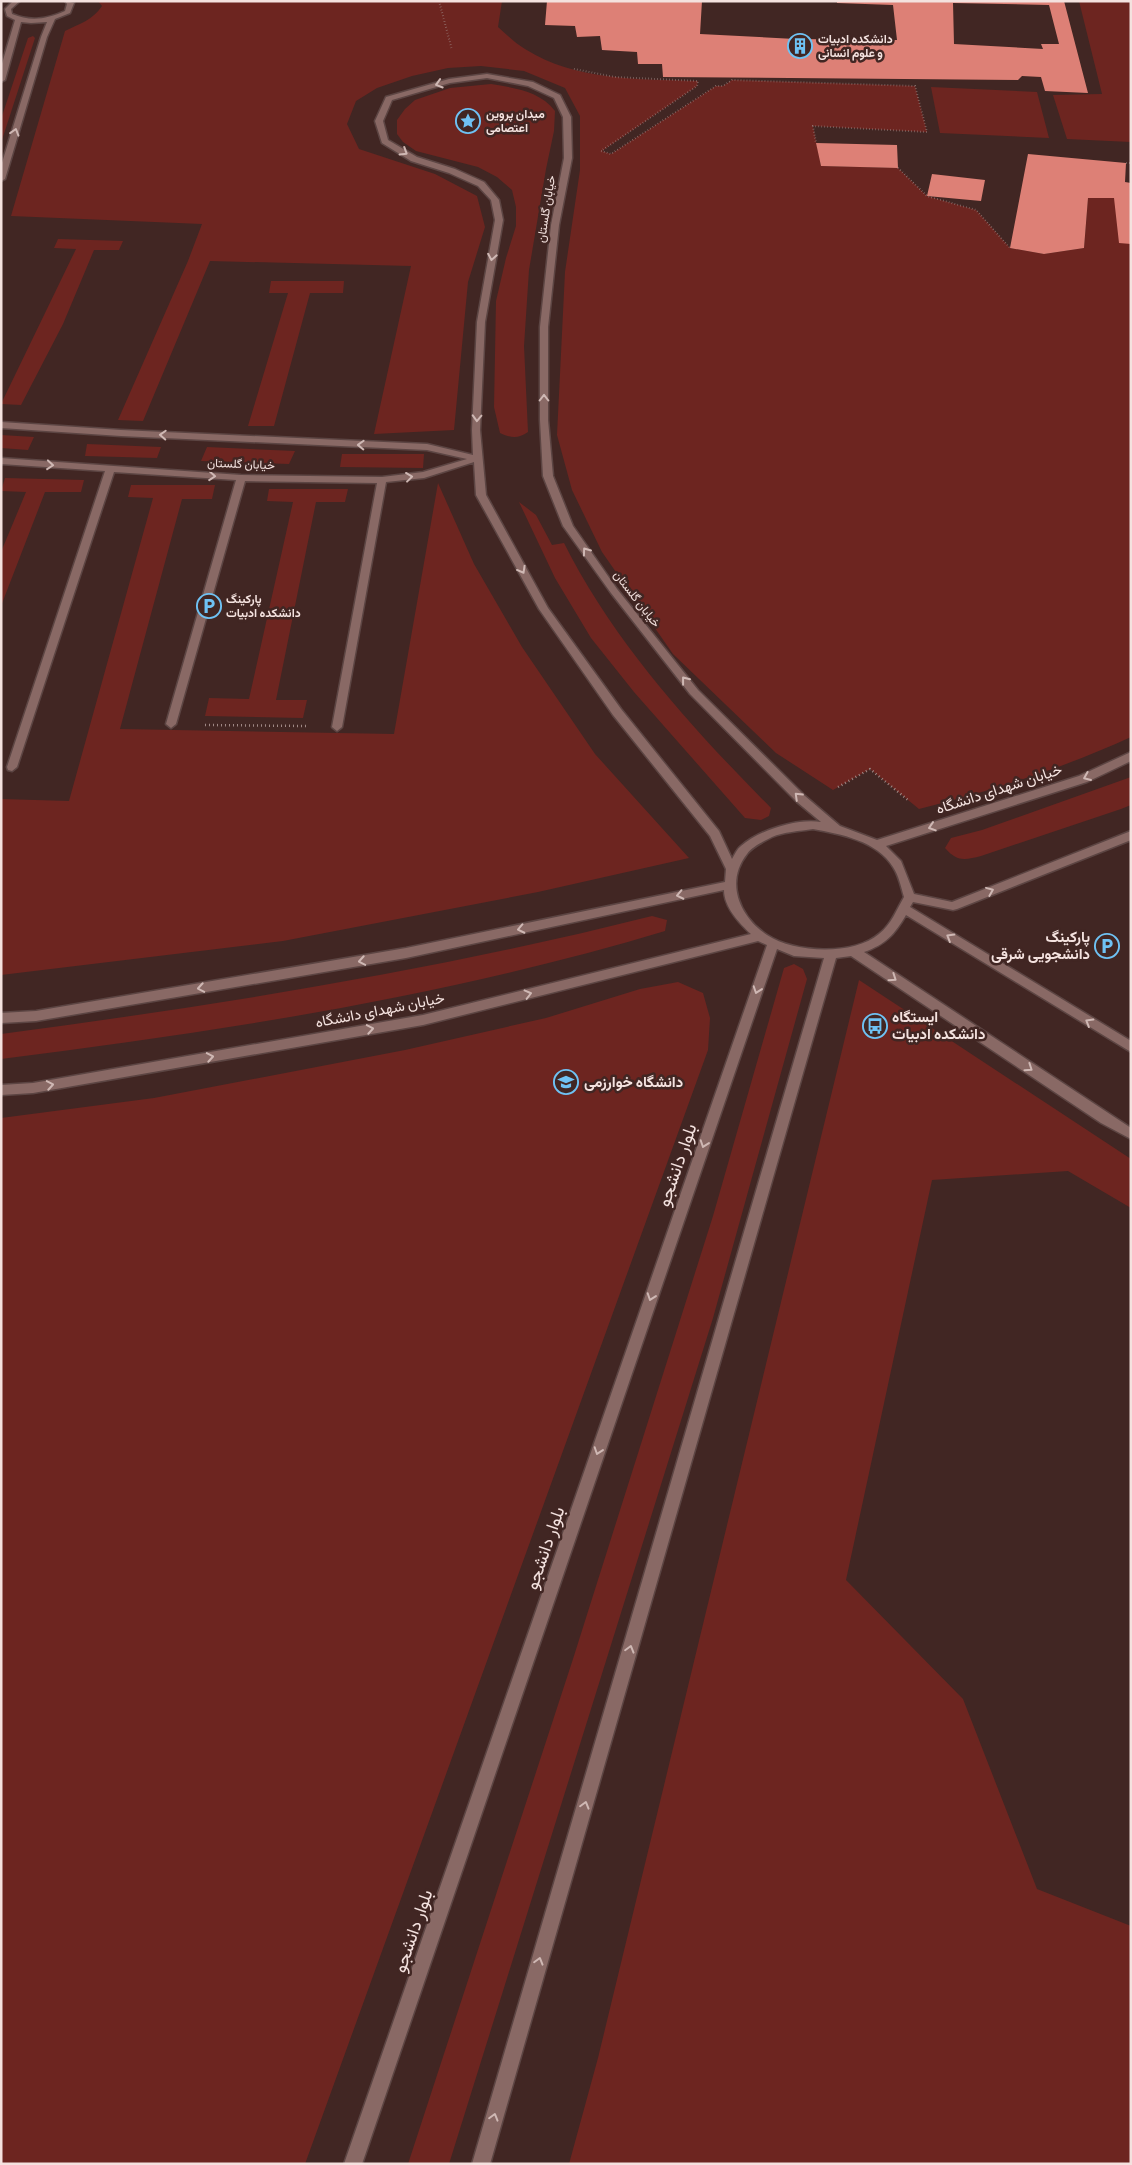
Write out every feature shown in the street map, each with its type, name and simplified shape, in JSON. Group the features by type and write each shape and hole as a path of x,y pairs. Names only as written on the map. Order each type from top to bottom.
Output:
{"lane":[{"path":"15,2 8,9 10,15 18,20 34,22 52,19 68,12 71,3 68,1"},
{"path":"1,179 44,37 52,19"},
{"path":"1,80 18,20"},
{"name":"خیابان گلستان","path":"731,868 715,834 617,712 544,609 481,495 476,430 481,322 498,220 496,200 481,184 452,171 414,159 385,141 379,122 389,100 449,81 487,76 530,84 557,97 567,117 568,158 555,225 544,326 544,420 548,476 568,526 614,591 694,692 801,799 835,828"},
{"name":"خیابان گلستان","path":"1,425 121,433 427,447 478,458"},
{"name":"خیابان گلستان","path":"1,461 241,478 382,480 424,475 478,458"},
{"path":"12,767 110,470"},
{"path":"171,724 241,478"},
{"path":"338,727 382,480"},
{"name":"خیابان شهدای دانشگاه","path":"875,846 1083,779 1131,756"},
{"path":"813,825 835,828 857,835 892,857 898,866 910,897 895,924 883,938 864,948 853,951 820,955 796,952 767,940 740,918 731,902 728,885 731,868 739,854 753,841 770,832 790,826 813,825"},
{"path":"910,897 953,906 1131,835"},
{"path":"1,1018 36,1016 406,953 728,885"},
{"path":"903,908 1131,1047"},
{"name":"خیابان شهدای دانشگاه","path":"1,1090 33,1088 423,1020 767,940"},
{"name":"بلوار دانشجو","path":"352,2164 767,940"},
{"path":"853,951 1105,1119 1131,1134"},
{"path":"481,2164 831,954"}],"path":[{"path":"438,1 460,80"},
{"path":"569,68 615,76 698,81 697,86 601,150 611,154 716,86 723,86 732,80 914,86 927,132 813,126 816,143"},
{"path":"1126,163 1131,164"},
{"path":"898,168 927,196 976,210 1010,248"},
{"path":"171,724 338,727"},
{"path":"834,790 870,769 912,804"}],"shaded area":[{"path":"98,1 502,1 498,27 521,47 544,59 587,73 654,80 698,81 697,86 602,151 611,154 716,86 723,86 732,80 915,86 927,132 813,126 821,166 898,168 927,196 976,210 1010,248 1044,254 1084,248 1088,198 1114,198 1131,244 1131,737 1027,778 919,809 870,769 833,790 776,753 673,654 602,552 572,490 557,435 565,272 580,170 580,116 565,88 524,71 481,66 448,68 412,76 377,88 356,101 347,124 359,149 435,174 477,196 485,227 468,282 454,430 374,434 411,266 210,261 143,421 118,420 188,261 202,224 11,216 65,31 94,15 102,6"},
{"path":"1079,1 1131,1 1131,142 1067,139 1053,95 1102,94"},
{"path":"33,36 35,38 1,143 1,119 28,38"},
{"path":"491,84 517,89 534,95 549,104 555,111 554,131 529,270 524,346 528,432 514,437 500,433 494,407 496,301 516,226 516,207 512,190 497,177 478,167 416,151 403,142 397,134 397,120 415,100 450,88"},
{"path":"931,87 1037,92 1049,138 940,133"},
{"path":"58,239 123,241 119,250 94,250 63,324 21,405 1,404 76,249 54,248"},
{"path":"271,281 344,281 343,293 310,293 274,426 248,426 288,293 269,293"},
{"path":"1,435 34,437 28,450 1,448"},
{"path":"87,444 161,447 157,458 85,456"},
{"path":"207,447 295,451 289,464 201,461"},
{"path":"342,454 424,454 423,468 340,467"},
{"path":"5,478 84,480 81,492 45,492 1,606 1,552 26,492 1,491"},
{"path":"438,483 474,564 522,647 595,754 689,858 538,892 283,941 1,975 1,799 69,801 153,498 128,497 131,485 215,485 212,499 182,499 120,729 394,734"},
{"path":"269,489 348,489 345,502 316,502 276,700 307,700 303,718 205,716 209,698 249,699 293,502 267,501"},
{"path":"519,502 536,515 552,545 564,543 584,580 631,650 684,716 771,808 769,816 761,820 745,818 634,692 591,638 555,578"},
{"path":"1131,777 1131,805 1121,809 981,856 966,859 957,858 945,848 951,838 982,830"},
{"path":"652,916 667,920 665,931 584,954 419,993 253,1023 1,1059 1,1034 165,1011 328,984 491,953"},
{"path":"794,964 803,969 807,979 713,1318 449,2164 408,2164 573,1659 713,1216 784,968"},
{"path":"859,980 1131,1159 1131,1208 1068,1171 932,1180 846,1580 963,1699 1037,1889 1131,1926 1131,2164 569,2164 598,2058"},
{"path":"678,982 703,993 710,1018 708,1050 305,2164 1,2164 1,1118 154,1098 405,1050 546,1018 640,989"}],"building":[{"name":"دانشکده ادبیات و علوم انسانی","path":"547,1 702,1 700,34 795,39 897,40 893,5 837,3 837,1 1064,1 1088,93 1045,91 1041,77 1022,76 1018,80 663,77 662,64 638,64 637,52 602,50 600,36 577,37 575,26 545,25","holes":["953,3 1049,5 1059,44 1041,44 1043,49 954,44"]},
{"path":"816,143 897,145 898,168 821,166"},
{"path":"1028,154 1126,163 1125,182 1131,183 1131,244 1119,243 1114,198 1088,198 1084,248 1044,254 1010,248"},
{"path":"932,174 985,180 981,201 927,196"}],"place":[{"name":"دانشکده ادبیات و علوم انسانی","path":"800,46"},
{"name":"میدان پروین اعتصامی","path":"468,121"},
{"name":"پارکینگ دانشکده ادبیات","path":"209,606"},
{"name":"پارکینگ دانشجویی شرقی","path":"1107,946"},
{"name":"ایستگاه دانشکده ادبیات","path":"875,1026"},
{"name":"دانشگاه خوارزمی","path":"566,1082"}]}
